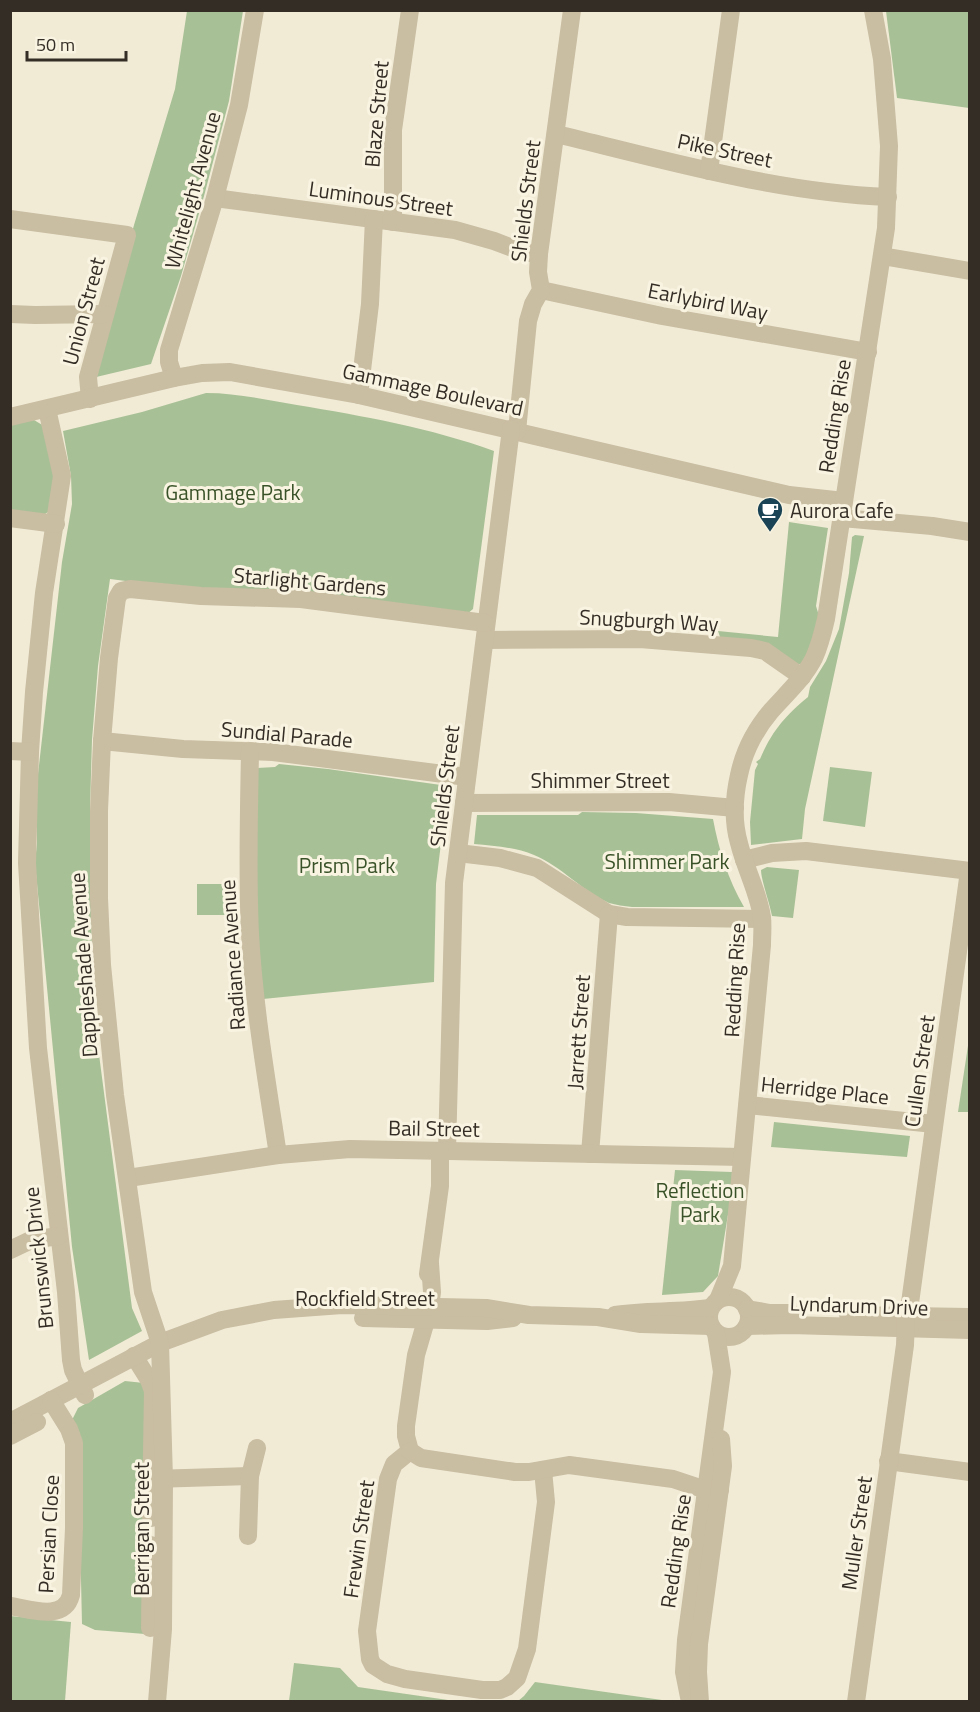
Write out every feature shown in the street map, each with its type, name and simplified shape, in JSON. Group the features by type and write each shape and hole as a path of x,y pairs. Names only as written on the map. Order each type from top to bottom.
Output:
{"street":[{"name":"Whitelight Avenue","path":"174,378 169,362 169,350 215,198 239,105 255,10"},
{"name":"Blaze Street","path":"393,222 393,130 410,10"},
{"name":"Shields Street","path":"424,1313 432,1292 430,1263 444,1151 454,883 485,632 528,321 533,304 541,290 538,254 572,10"},
{"path":"709,171 730,10"},
{"name":"Redding Rise","path":"690,1701 684,1672 686,1640 714,1484 723,1466 718,1407 722,1372 714,1317 732,1266 762,945 762,919 756,892 738,842 735,808 739,774 750,742 766,718 802,677 814,658 820,641 843,509 882,256 888,197 889,146 886,99 882,59 873,10"},
{"name":"Pike Street","path":"556,134 709,171 798,188 888,197"},
{"name":"Luminous Street","path":"215,198 454,230 523,252 538,254"},
{"name":"Union Street","path":"10,219 127,236 88,377 90,399"},
{"path":"358,395 370,304 374,219"},
{"path":"882,256 969,271"},
{"name":"Earlybird Way","path":"541,290 673,318 868,352"},
{"path":"10,314 105,314"},
{"name":"Gammage Boulevard","path":"10,417 174,378 202,373 230,372 358,395 843,509 969,532"},
{"name":"Brunswick Drive","path":"47,409 61,468 61,487 38,650 19,864 66,1292 70,1360 83,1390"},
{"path":"10,518 56,524"},
{"name":"Starlight Gardens","path":"130,589 201,596 301,599 485,632"},
{"name":"Dappleshade Avenue","path":"130,589 121,591 116,603 102,741 99,869 102,965 115,1095 143,1292 159,1350"},
{"name":"Snugburgh Way","path":"485,632 640,639 751,648 765,651 802,677"},
{"name":"Sundial Parade","path":"102,741 183,750 250,751 301,755 467,777"},
{"path":"10,751 30,752"},
{"name":"Radiance Avenue","path":"250,751 250,934 256,1003 278,1155"},
{"name":"Shimmer Street","path":"464,803 669,802 735,808"},
{"path":"744,860 772,852 806,851 969,871"},
{"path":"458,852 500,858 537,868 609,914 627,917 762,919"},
{"name":"Cullen Street","path":"908,1323 969,871"},
{"name":"Jarrett Street","path":"590,1154 609,914"},
{"name":"Herridge Place","path":"748,1105 934,1124"},
{"name":"Bail Street","path":"128,1178 278,1155 350,1149 742,1157"},
{"path":"10,1250 31,1240 59,1236"},
{"name":"Redding Rise","path":"722,1372 744,1318 732,1266"},
{"name":"Rockfield Street","path":"10,1436 55,1405 159,1350 267,1323 327,1317 424,1313 487,1321 529,1316 598,1317 642,1311 679,1312 714,1317 728,1337 744,1318 730,1297 714,1317"},
{"path":"424,1313 406,1426 410,1451 421,1458 515,1472 569,1465 714,1484"},
{"name":"Lyndarum Drive","path":"744,1318 770,1313 969,1330"},
{"name":"Lyndarum Drive","path":"908,1323 969,1317"},
{"name":"Muller Street","path":"856,1701 908,1323"},
{"name":"Berrigan Street","path":"157,1701 159,1350"},
{"name":"Berrigan Street","path":"136,1361 153,1390 157,1479"},
{"name":"Rockfield Street","path":"10,1422 55,1405"},
{"name":"Persian Close","path":"10,1606 56,1612 64,1609 69,1603 74,1528 74,1443 55,1405"},
{"path":"248,1536 250,1476 257,1448"},
{"name":"Frewin Street","path":"410,1451 394,1464 388,1479 367,1631 370,1659 373,1665 387,1674 405,1679 482,1690 505,1698 516,1696 521,1692 528,1675 527,1649 546,1502 543,1470"},
{"path":"888,1461 969,1472"},
{"path":"157,1479 250,1476"},
{"name":"Redding Rise","path":"700,1701 699,1644 714,1484"}],"green space":[{"path":"187,11 243,11 229,101 181,276 151,364 92,378 134,225 175,89"},
{"path":"886,11 969,11 969,108 897,98"},
{"name":"Gammage Park","path":"206,393 252,397 372,418 421,429 494,451 473,609 467,614 110,579 98,666 92,740 90,809 92,966 97,1039 132,1308 142,1331 89,1360 72,1247 35,863 37,783 62,562 72,504 71,476 63,431 142,412"},
{"path":"34,420 44,426 54,478 48,512 41,517 11,512 11,424"},
{"path":"789,522 828,528 816,606 820,619 811,653 802,664 794,664 721,640 718,631 778,637"},
{"path":"864,536 805,809 802,839 751,845 750,822 755,770 758,764 756,762 780,725 808,697 810,687 826,661 839,629 849,573 852,537"},
{"name":"Prism Park","path":"279,764 448,786 436,884 434,982 263,999 257,934 257,768 275,767"},
{"path":"830,767 872,772 865,827 823,821"},
{"name":"Shimmer Park","path":"582,812 636,813 713,819 725,864 744,907 632,907 612,904 599,898 553,865 534,855 497,846 474,844 477,815 578,815"},
{"path":"767,867 799,870 793,918 772,916 761,874 761,870"},
{"path":"197,884 232,884 233,915 197,915"},
{"path":"969,1039 969,1112 958,1112"},
{"path":"774,1122 910,1136 907,1157 771,1147"},
{"name":"Reflection Park","path":"675,1170 732,1172 731,1196 718,1276 703,1292 662,1295"},
{"path":"125,1381 144,1383 145,1634 95,1630 82,1624 78,1448 72,1420 78,1408"},
{"path":"10,1616 71,1622 65,1701 11,1701"},
{"path":"294,1663 340,1668 358,1687 455,1701 289,1701"},
{"path":"535,1682 662,1700 663,1701 518,1701"}],"place":[{"name":"Aurora Cafe","path":"770,533"}]}
